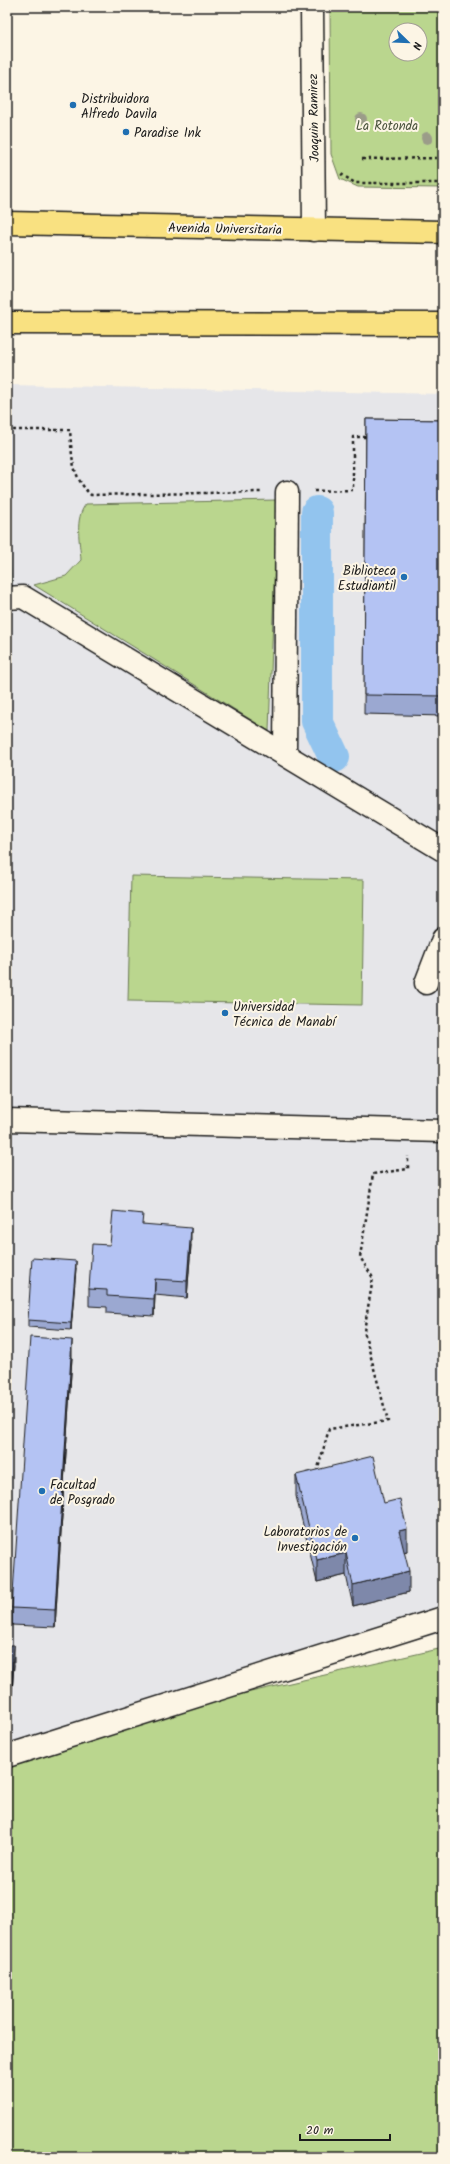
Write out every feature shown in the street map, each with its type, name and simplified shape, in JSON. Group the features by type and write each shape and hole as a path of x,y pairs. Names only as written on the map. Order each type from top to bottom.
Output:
{"main road":[{"name":"Avenida Universitaria","path":"7,223 443,232"},
{"path":"7,323 443,324"}],"street":[{"name":"Joaquin Ramirez","path":"312,7 314,230"},
{"path":"285,754 287,492"},
{"path":"7,598 23,597 443,850"},
{"path":"426,983 443,939"},
{"path":"7,1120 443,1131"},
{"path":"7,1756 443,1618"}],"path":[{"path":"362,159 443,158"},
{"path":"337,171 355,184 443,183"},
{"path":"7,430 70,430 74,472 82,487 91,495 353,490 353,437 375,436"},
{"path":"315,1479 329,1429 388,1421 364,1331 373,1278 360,1257 373,1174 408,1169 409,1130"}],"shaded area":[{"name":"Universidad Técnica de Manabí","path":"7,385 443,394 443,1632 80,1731 7,1761"}],"green space":[{"name":"La Rotonda","path":"330,7 443,7 443,188 358,187 340,179 331,154"},
{"path":"277,500 269,731 34,585 66,576 81,560 79,524 82,510 86,504"},
{"path":"7,513 9,513 11,584 7,584"},
{"path":"131,876 364,880 362,1005 128,1001"},
{"path":"443,1648 443,2157 7,2157 7,1761 80,1731"}],"building":[{"name":"Biblioteca Estudiantil","path":"366,419 443,420 443,696 364,695"},
{"path":"113,1211 143,1214 142,1224 191,1228 187,1281 155,1279 154,1299 107,1296 107,1290 89,1289 92,1244 110,1245"},
{"path":"32,1258 76,1261 71,1323 28,1320"},
{"name":"Facultad de Posgrado","path":"30,1337 72,1340 55,1610 12,1608"},
{"name":"Laboratorios de Investigación","path":"373,1456 384,1503 400,1499 407,1529 399,1531 409,1571 353,1585 346,1553 317,1560 296,1475"},
{"path":"7,1645 14,1645 9,1712 7,1712"}],"waterway":[{"path":"317,512 317,721 334,757"}],"place":[{"name":"Distribuidora Alfredo Davila","path":"73,105"},
{"name":"Paradise Ink","path":"126,132"},
{"name":"Biblioteca Estudiantil","path":"404,577"},
{"name":"Universidad Técnica de Manabí","path":"225,1013"},
{"name":"Facultad de Posgrado","path":"42,1491"},
{"name":"Laboratorios de Investigación","path":"355,1538"}]}
